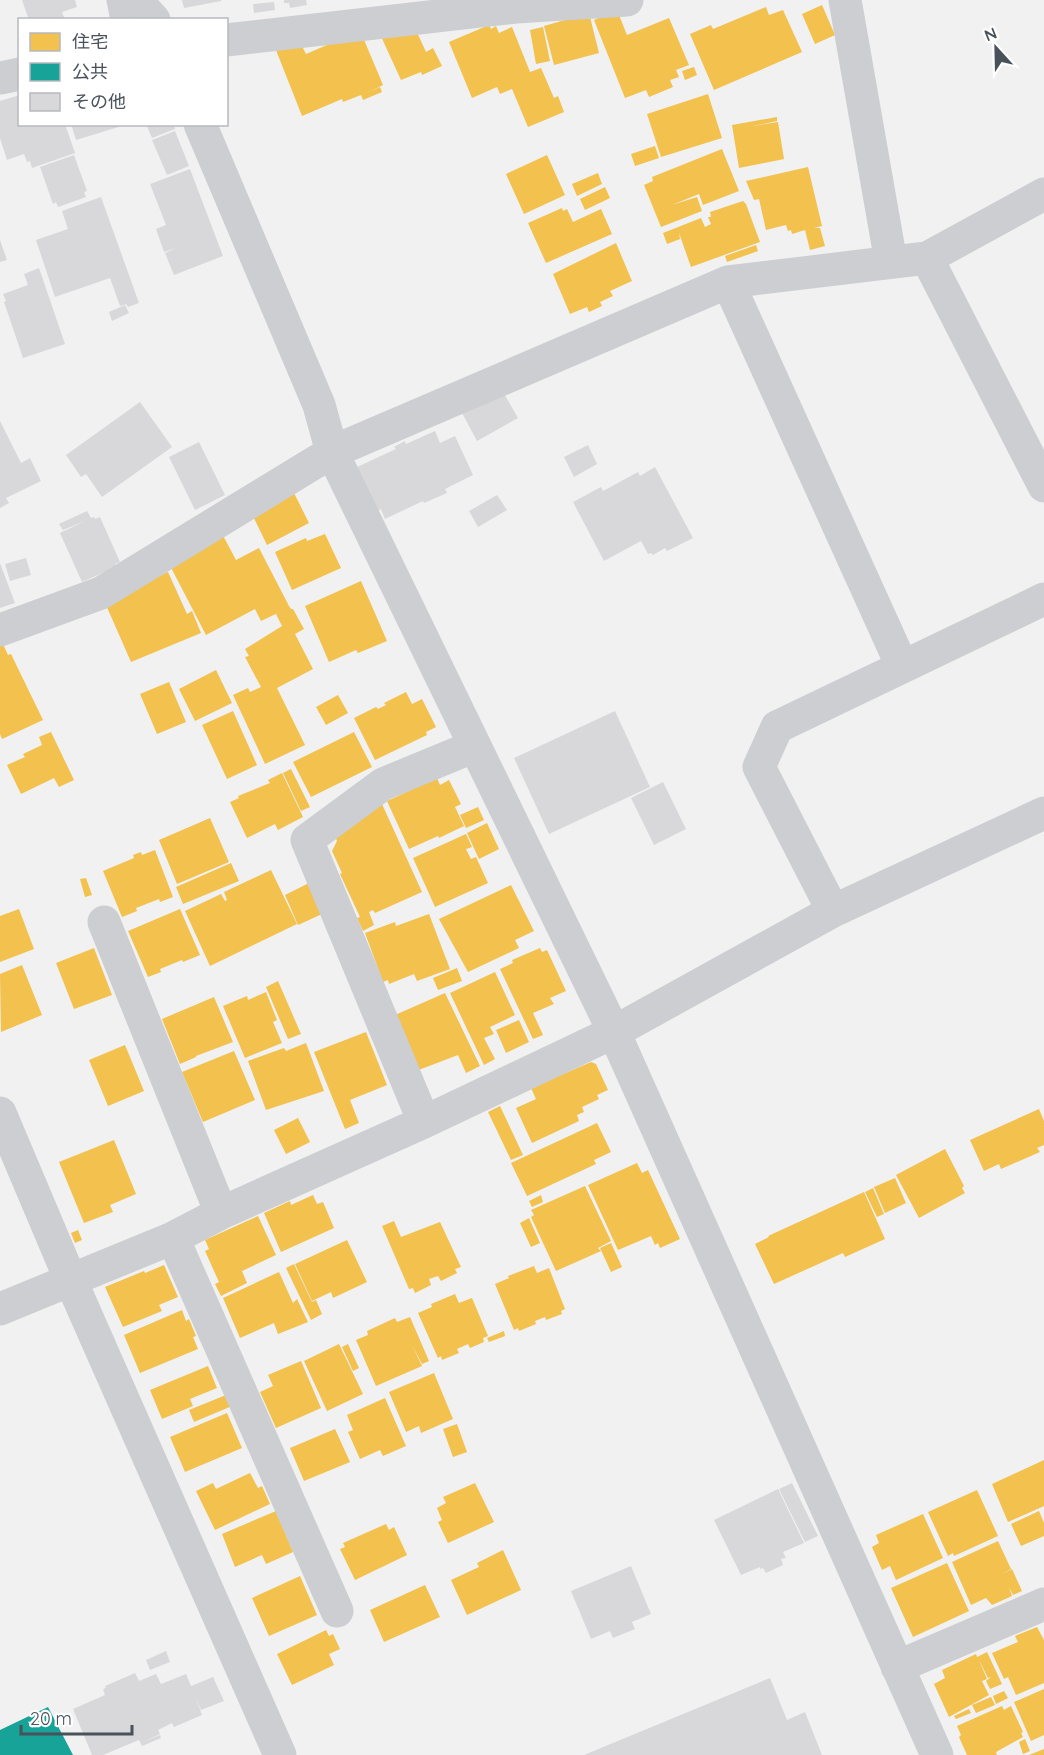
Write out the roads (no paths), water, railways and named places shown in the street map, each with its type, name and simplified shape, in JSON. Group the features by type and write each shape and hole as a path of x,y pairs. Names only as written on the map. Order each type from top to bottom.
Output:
{"street":[{"path":"120,0 124,18"},
{"path":"136,0 152,18"},
{"path":"228,40 516,7 627,0"},
{"path":"845,0 891,262"},
{"path":"0,78 18,74"},
{"path":"201,126 319,405 332,452 614,1032 937,1755"},
{"path":"0,630 102,593 332,452 728,282 927,258 1044,194"},
{"path":"927,258 1044,486"},
{"path":"728,282 902,666"},
{"path":"833,911 759,767 777,727 1044,599"},
{"path":"424,1122 307,840 383,784 475,746"},
{"path":"0,1309 173,1238 221,1213 424,1122 614,1032 833,911 1044,813"},
{"path":"104,922 221,1213"},
{"path":"0,1113 71,1281 280,1755"},
{"path":"173,1238 337,1611"},
{"path":"897,1667 1044,1604"}]}
